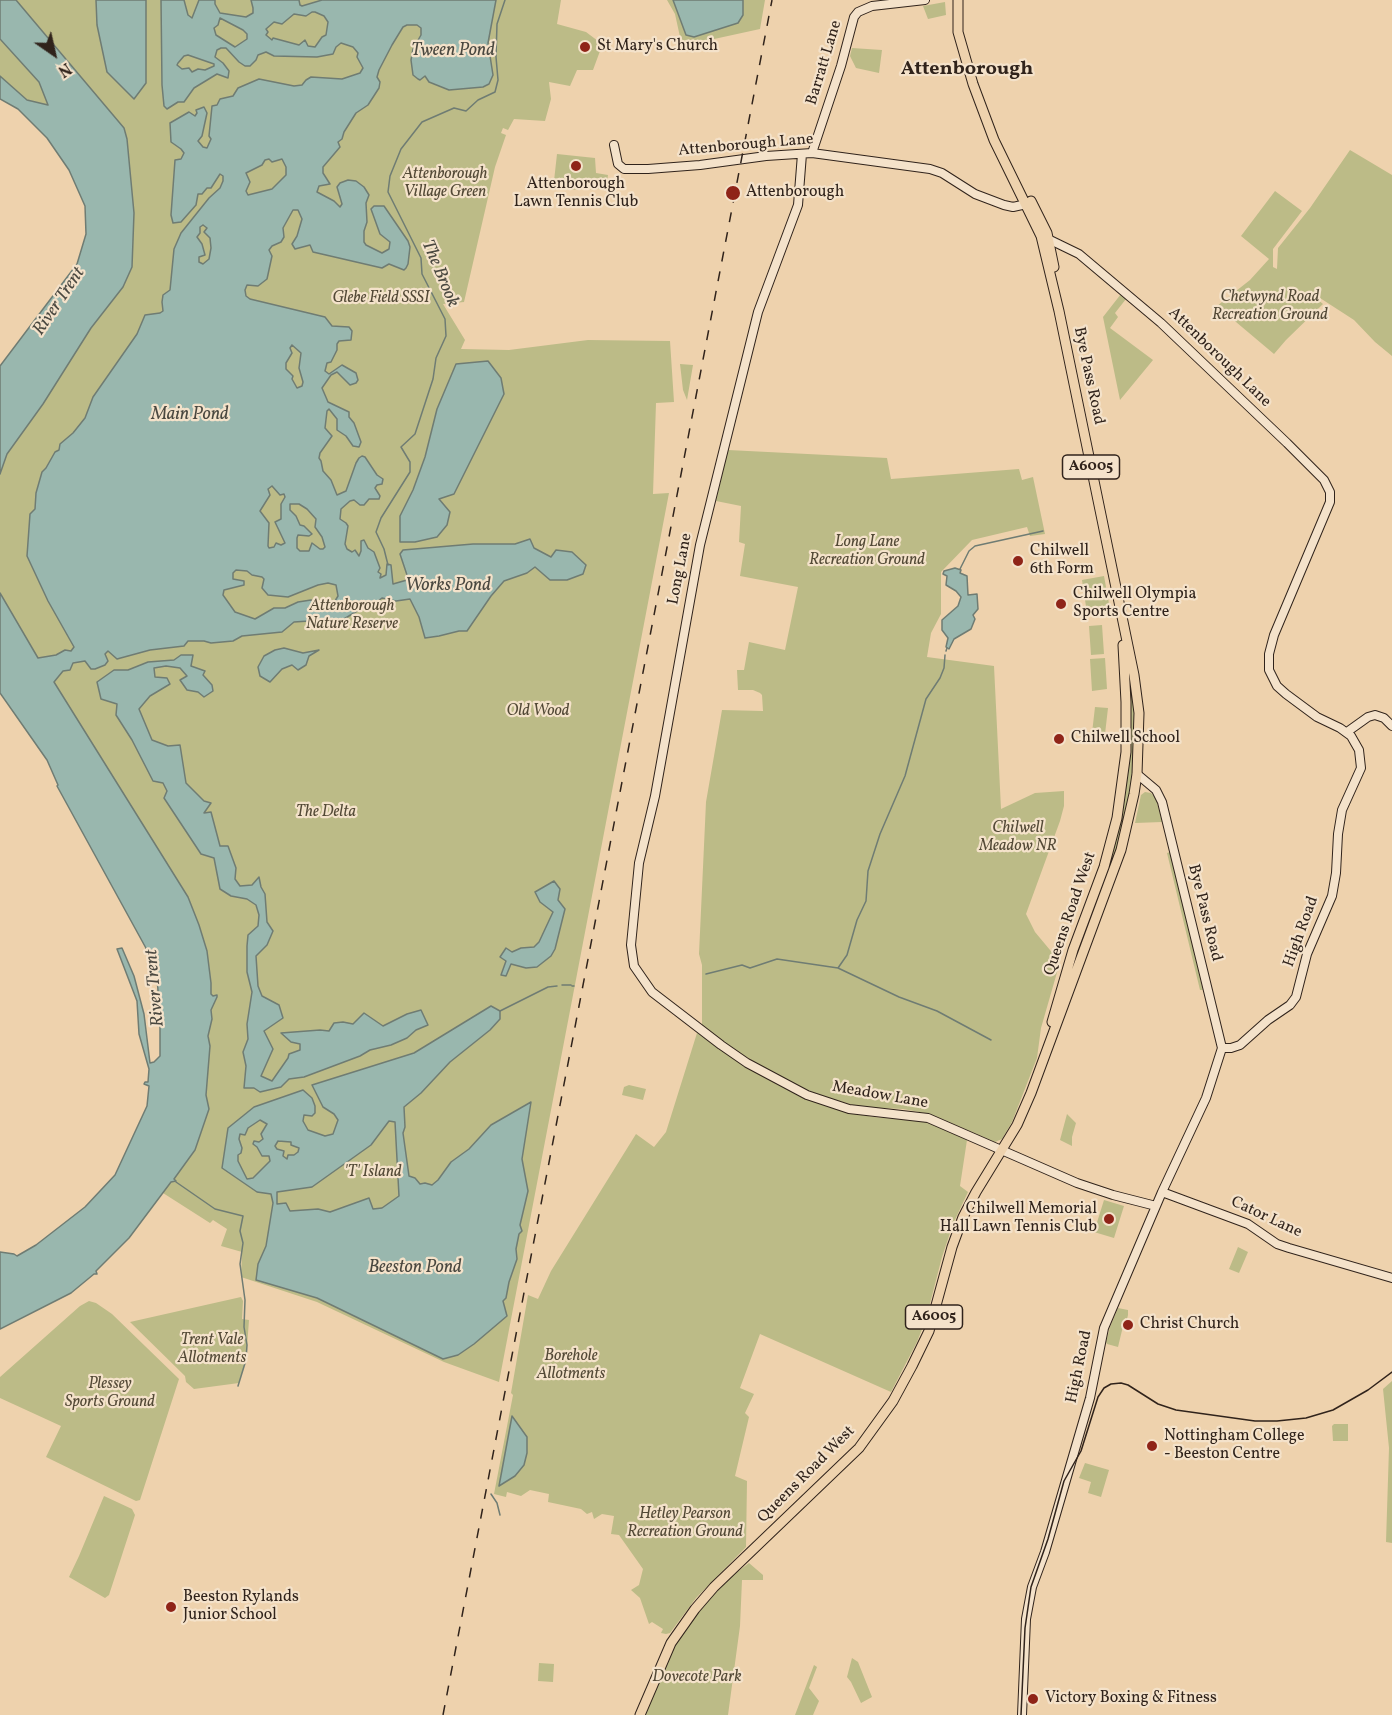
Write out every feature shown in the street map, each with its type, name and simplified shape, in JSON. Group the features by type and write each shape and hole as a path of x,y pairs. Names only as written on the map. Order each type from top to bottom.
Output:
{"main road":[{"name":"A6005","path":"958,0 958,32 989,129 1029,204"},
{"name":"Bye Pass Road","path":"1029,204 1045,236 1053,259 1059,311"},
{"name":"Bye Pass Road","path":"1045,236 1132,666 1139,713 1134,794"},
{"name":"Bye Pass Road","path":"1122,623 1126,702 1126,752 1122,786"},
{"name":"Queens Road West","path":"1046,1051 1056,1004 1104,867 1117,818 1122,786"},
{"name":"Queens Road West","path":"640,1715 671,1643 703,1599 859,1448 893,1401 929,1331 958,1228 976,1192 1024,1112 1121,850 1134,794"}],"street":[{"name":"Barratt Lane","path":"807,154 841,66 854,17 858,12 872,6 924,0"},
{"name":"Attenborough Lane","path":"614,145 620,167 630,170 807,154 930,169 942,173 975,194 991,200 1013,207 1029,204"},
{"name":"Long Lane","path":"652,992 637,972 631,954 633,909 639,864 655,796 700,545 758,312 798,205 807,154"},
{"name":"Attenborough Lane","path":"1045,236 1079,254 1179,339 1324,480 1330,492 1330,502 1274,635 1269,674 1286,694 1317,717 1347,732"},
{"path":"1053,259 1063,249 1079,254"},
{"path":"1347,732 1371,716 1384,717 1392,726"},
{"name":"High Road","path":"1022,1715 1027,1626 1036,1580 1065,1483 1079,1457 1076,1446 1090,1398 1104,1328 1162,1192 1206,1098 1222,1048 1240,1045 1268,1020 1290,1005 1296,997 1307,954 1332,896 1342,810 1361,768 1359,750 1347,732"},
{"name":"Bye Pass Road","path":"1137,774 1160,795 1222,1048"},
{"path":"1134,794 1142,789 1154,788"},
{"name":"Meadow Lane","path":"652,992 747,1063 807,1095 849,1108 928,1118 1089,1188 1156,1206"},
{"name":"Cator Lane","path":"1162,1192 1241,1221 1277,1244 1392,1278"}],"green space":[{"name":"Attenborough Nature Reserve","path":"16,0 561,0 557,24 586,32 598,41 600,51 593,70 577,70 570,86 549,82 551,99 545,121 514,119 508,130 503,128 501,133 506,135 495,167 464,302 443,304 465,340 461,349 509,350 588,340 670,341 674,402 656,403 653,494 669,493 499,1382 444,1362 317,1302 241,1277 242,1252 221,1246 227,1229 213,1220 210,1223 163,1193 201,1127 211,1010 211,983 207,951 188,897 36,655 0,593 0,474 7,454 91,328 123,287 132,267 134,213 127,139"},
{"path":"667,0 765,0 760,29 682,46 675,14"},
{"path":"945,2 946,15 928,19 923,6"},
{"path":"0,39 39,82 49,106 27,100 0,76"},
{"path":"852,48 882,50 879,73 856,68 850,56"},
{"name":"Chetwynd Road Recreation Ground","path":"1350,150 1392,175 1392,356 1354,320 1320,298 1318,300 1323,304 1274,354 1217,306 1250,280 1269,259 1241,236 1275,191 1302,211 1273,249 1273,267 1277,269 1278,248 1310,208"},
{"name":"Attenborough Lawn Tennis Club","path":"557,154 595,158 596,173 608,175 606,189 553,190"},
{"path":"1121,294 1126,299 1115,313 1118,317 1110,328 1153,360 1120,400 1103,317"},
{"path":"680,364 693,365 687,400 683,390"},
{"path":"728,450 887,458 891,479 1019,469 1022,480 1033,477 1045,534 1030,536 1027,527 972,540 941,572 941,614 931,633 927,657 994,666 1001,809 1035,793 1064,791 1064,806 1060,821 1026,914 1035,932 1060,962 1041,1028 1037,1058 1012,1122 1002,1139 995,1142 930,1114 903,1109 860,1107 816,1094 780,1078 702,1029 702,965 699,954 706,802 722,710 763,711 760,693 753,690 738,690 737,670 744,670 749,642 785,650 798,587 740,576 745,544 739,542 741,506 716,501"},
{"path":"1104,576 1110,609 1087,613 1082,580"},
{"path":"1102,625 1104,654 1091,655 1089,626"},
{"path":"1105,658 1107,689 1092,691 1090,659"},
{"path":"1132,693 1135,711 1133,777 1119,847 1080,942 1114,845 1129,694"},
{"path":"1095,707 1108,708 1105,734 1092,733"},
{"path":"1145,792 1151,793 1156,798 1162,822 1135,823 1141,795"},
{"path":"1170,852 1203,990 1200,990 1167,853"},
{"path":"697,1033 776,1084 820,1104 844,1112 927,1122 967,1140 960,1186 968,1192 953,1224 942,1257 926,1319 917,1342 891,1392 760,1334 740,1388 754,1394 745,1413 749,1417 735,1476 747,1481 746,1547 696,1598 670,1633 666,1634 661,1633 663,1629 652,1622 649,1624 640,1598 631,1590 639,1585 643,1569 619,1535 611,1534 614,1516 602,1514 594,1519 592,1512 587,1514 581,1509 548,1502 549,1494 530,1490 521,1496 507,1492 506,1497 494,1494 513,1395 511,1393 528,1295 538,1299 551,1271 636,1134 654,1147 666,1132"},
{"path":"629,1085 646,1089 643,1100 622,1095 624,1087"},
{"path":"1067,1114 1076,1123 1072,1146 1060,1140"},
{"path":"1104,1200 1124,1206 1114,1238 1094,1232"},
{"path":"1238,1247 1248,1252 1239,1273 1229,1269"},
{"name":"Trent Vale Allotments","path":"241,1297 243,1301 242,1319 249,1320 246,1360 239,1383 194,1389 186,1382 185,1376 130,1322"},
{"name":"Plessey Sports Ground","path":"89,1301 112,1314 179,1379 140,1500 136,1501 46,1457 61,1426 0,1398 0,1377 80,1306"},
{"path":"1118,1308 1128,1310 1128,1315 1127,1319 1125,1318 1118,1347 1106,1342"},
{"path":"1392,1381 1392,1543 1386,1542 1389,1448 1383,1389"},
{"path":"1348,1424 1348,1441 1333,1441 1332,1426"},
{"path":"1085,1463 1109,1470 1101,1497 1088,1493 1091,1482 1079,1478"},
{"path":"104,1496 132,1509 135,1515 109,1595 105,1598 69,1577"},
{"name":"Dovecote Park","path":"749,1563 763,1575 763,1580 742,1580 740,1626 728,1715 643,1715 663,1667 681,1635 705,1602"},
{"path":"852,1658 858,1662 872,1697 861,1703 847,1677"},
{"path":"539,1663 554,1664 553,1682 538,1681"},
{"path":"814,1665 817,1667 809,1688 819,1701 813,1715 795,1715"}],"water":[{"name":"River Trent","path":"0,0 16,0 124,128 134,213 132,267 123,287 91,328 43,404 7,454 0,474 0,366 77,264 86,234 85,206 69,170 47,138 18,109 0,99 0,76 27,100 48,105 39,82 0,39"},
{"path":"96,0 146,0 146,83 134,99 107,72 97,25"},
{"name":"Main Pond","path":"161,0 184,0 188,15 192,18 199,0 215,0 220,13 246,17 253,13 251,0 299,0 302,6 322,0 496,0 488,43 493,75 489,84 483,87 449,90 429,82 425,76 418,79 413,75 411,60 413,49 421,35 421,28 417,25 403,27 379,70 377,77 380,82 379,88 368,105 356,113 342,139 338,142 340,147 323,167 323,173 330,184 319,186 317,192 340,207 342,204 337,187 340,183 348,180 356,181 364,187 369,195 366,203 367,222 364,242 382,253 389,249 390,242 380,234 371,209 374,206 384,206 408,241 410,247 406,268 404,270 389,264 382,268 313,252 310,245 295,249 292,244 302,219 298,210 293,210 283,228 284,237 281,242 269,250 272,256 267,279 258,286 247,285 245,290 246,296 250,299 325,317 332,326 349,327 352,331 351,340 339,341 337,350 331,362 327,363 325,371 329,374 342,365 356,373 358,380 350,385 337,372 331,375 322,388 328,402 349,412 349,417 354,423 361,442 359,447 353,446 346,436 337,430 337,419 329,409 325,428 332,436 319,458 323,471 331,480 337,495 346,491 356,463 362,456 383,479 382,484 375,488 380,496 379,499 369,499 364,505 354,500 350,501 341,509 340,519 348,526 345,544 347,549 352,552 355,550 359,556 361,541 364,540 368,548 374,552 380,568 378,572 381,574 380,578 386,575 387,564 391,565 393,584 407,580 400,554 403,550 473,544 515,544 530,539 534,548 551,557 556,550 572,552 586,565 583,574 567,580 550,580 535,567 527,573 504,581 467,631 425,638 419,617 410,599 396,601 382,598 367,609 362,608 344,619 330,620 323,625 312,625 309,621 294,622 282,632 242,636 233,641 211,643 188,641 184,646 150,650 117,659 108,651 105,654 108,661 105,665 91,669 85,661 73,663 70,670 63,671 54,682 188,897 199,925 207,951 211,994 217,995 211,1010 212,1019 208,1036 210,1046 206,1095 209,1109 195,1150 174,1179 176,1181 171,1182 129,1238 96,1271 97,1274 71,1293 0,1329 0,1252 17,1256 36,1245 85,1207 115,1175 147,1106 149,1086 144,1084 148,1082 149,1069 139,1034 137,1001 117,949 122,948 134,976 144,1014 150,1063 160,1056 160,1018 157,977 147,950 57,786 47,760 0,693 0,593 38,658 56,655 65,650 71,651 74,647 48,601 27,556 30,514 35,509 36,493 42,472 55,452 59,450 60,444 85,418 93,397 137,334 145,315 163,311 163,295 170,290 174,249 181,233 220,188 223,181 223,176 220,174 211,188 198,194 196,205 181,222 173,223 171,215 175,160 181,159 184,153 171,142 170,123 189,112 195,116 196,110 204,107 207,113 202,136 198,141 207,148 211,139 209,136 212,106 217,105 220,99 233,96 238,88 259,79 294,86 302,85 311,77 342,79 360,73 363,68 357,57 358,53 353,47 341,43 333,54 317,57 274,56 266,52 258,55 250,66 239,62 226,48 221,48 217,50 215,57 229,71 228,78 217,74 194,88 184,102 178,102 167,109 164,106","holes":["315,12 324,16 328,22 326,35 315,47 308,46 305,40 299,45 273,38 272,40 266,35 268,32 266,29 274,22 282,24 294,14 306,16","220,18 243,30 247,34 247,39 235,47 216,35 214,28 218,25","188,55 214,64 205,70 198,69 192,72 189,68 182,69 177,65 184,56","269,159 272,162 282,159 286,167 286,175 272,189 248,195 246,191 250,182 246,173 262,165 265,160","203,225 207,228 204,232 210,238 211,248 209,259 203,264 199,262 199,257 205,255 197,237 200,227","292,345 301,353 299,368 303,382 302,386 297,388 292,379 293,376 286,369 286,363 292,353 290,348","272,486 285,497 281,504 281,519 275,522 285,543 281,545 276,543 274,547 269,548 269,523 260,511 270,495 268,489","290,504 299,504 316,519 315,527 325,547 320,549 312,543 309,551 300,551 297,548 298,535 312,534 300,525 290,510","236,570 247,571 252,575 262,577 264,579 262,588 268,595 288,597 328,583 336,585 338,596 335,601 325,605 311,600 298,602 285,608 274,608 255,619 235,612 223,595 224,590 244,585 244,581 233,579 233,573"]},
{"path":"673,0 743,0 743,15 738,23 694,37 686,35"},
{"name":"Works Pond","path":"488,361 501,378 504,394 454,494 439,499 450,512 447,525 437,537 415,542 400,542 400,516 413,490 425,457 437,409 456,364"},
{"path":"955,568 967,576 968,595 977,594 978,609 973,615 975,619 971,629 954,639 949,649 946,647 948,638 942,630 942,620 958,606 961,597 946,585 947,576 943,574 944,571"},
{"path":"284,648 303,653 319,650 309,656 306,665 298,670 292,665 282,669 270,682 260,676 258,667 264,656"},
{"path":"181,655 193,655 191,666 205,671 203,675 212,685 213,691 204,697 198,692 187,690 180,680 187,676 180,668 166,666 154,668 155,677 167,678 170,684 150,696 139,709 152,740 168,746 180,745 186,783 204,801 211,803 204,813 211,812 220,846 228,846 236,868 235,879 240,886 252,885 259,877 265,894 267,922 273,931 267,945 256,956 258,986 262,996 279,1005 283,1018 264,1031 273,1049 261,1076 272,1081 289,1054 300,1050 300,1044 291,1042 281,1033 329,1031 334,1023 353,1024 364,1013 383,1026 421,1010 428,1025 391,1045 370,1050 304,1077 289,1079 281,1087 260,1092 254,1088 244,1088 246,1066 243,1052 248,1039 247,1024 252,992 247,972 247,946 248,935 258,926 259,915 256,905 247,899 231,896 220,889 214,858 201,854 164,798 167,791 163,783 153,781 116,715 117,704 101,699 97,682 114,670 128,670 148,662 174,660"},
{"path":"554,881 560,889 558,900 565,909 555,949 551,956 537,967 526,968 511,964 506,976 501,975 506,961 500,957 506,948 512,952 521,948 534,947 539,942 553,912 540,902 535,892"},
{"name":"Beeston Pond","path":"491,1006 500,1011 500,1019 490,1030 450,1062 421,1093 404,1107 403,1133 409,1176 415,1178 420,1184 432,1185 451,1162 469,1149 491,1125 531,1102 522,1159 528,1191 520,1225 522,1231 519,1234 516,1249 517,1259 506,1298 503,1301 507,1316 458,1355 443,1359 317,1298 256,1280 258,1264 266,1246 273,1203 271,1194 257,1192 222,1168 228,1128 254,1107 303,1090 312,1098 315,1106 315,1113 312,1116 304,1115 303,1121 308,1130 325,1136 333,1134 338,1120 334,1114 323,1107 312,1085 414,1053","holes":["260,1120 267,1124 261,1134 263,1139 259,1142 254,1141 253,1144 262,1156 269,1156 270,1161 253,1178 247,1179 238,1161 242,1148 240,1134 245,1135 248,1128","389,1121 395,1122 399,1196 382,1208 373,1209 369,1198 330,1212 318,1209 290,1211 286,1203 277,1204 277,1192 312,1187 371,1145","278,1141 291,1142 291,1145 299,1148 298,1152 288,1155 287,1159 283,1156 284,1151 275,1146"]},
{"path":"512,1416 527,1437 527,1453 524,1465 515,1476 499,1486"}],"waterway":[{"name":"The Brook","path":"388,565 376,532 381,518 410,472 410,462 401,447 415,434 433,379 436,358 446,336 445,319 422,274 421,258 388,192 390,176 401,149 422,122 454,108 466,111 478,100 495,92 498,80 497,24 505,0"},
{"path":"960,569 969,551 975,546 1043,531"},
{"path":"838,968 847,955 857,920 866,901 868,871 880,834 905,776 926,699 944,668 945,655"},
{"path":"706,974 742,965 750,968 777,959 838,968 899,997 937,1011 991,1040"},
{"path":"562,985 571,985"},
{"path":"500,1011 548,987 557,986"},
{"path":"176,1182 215,1209 243,1216 240,1231 243,1243 240,1264 245,1300 244,1327 247,1345 246,1360 238,1386"},
{"path":"491,1494 497,1503 500,1515"}],"tram line":[{"path":"1021,1715 1025,1628 1031,1587 1048,1539 1064,1481 1081,1451 1098,1397 1104,1388 1111,1384 1128,1385 1158,1404 1176,1410 1255,1421 1277,1421 1306,1418 1333,1410 1368,1390 1392,1372"}],"railway":[{"path":"443,1715 772,0"}],"place":[{"name":"St Mary's Church","path":"585,47"},
{"name":"Attenborough Lawn Tennis Club","path":"576,166"},
{"name":"Attenborough","path":"733,193"},
{"name":"Chilwell 6th Form","path":"1018,561"},
{"name":"Chilwell Olympia Sports Centre","path":"1061,604"},
{"name":"Chilwell School","path":"1059,739"},
{"name":"Chilwell Memorial Hall Lawn Tennis Club","path":"1109,1219"},
{"name":"Christ Church","path":"1128,1325"},
{"name":"Nottingham College - Beeston Centre","path":"1152,1446"},
{"name":"Beeston Rylands Junior School","path":"171,1607"},
{"name":"Victory Boxing & Fitness","path":"1033,1699"}],"district":[{"name":"Attenborough","path":"967,70"}],"water label":[{"name":"Tween Pond","path":"453,52"}],"park label":[{"name":"Attenborough Village Green","path":"445,184"},
{"name":"Glebe Field SSSI","path":"381,299"},
{"name":"Long Lane Recreation Ground","path":"867,552"},
{"name":"Old Wood","path":"538,712"},
{"name":"The Delta","path":"326,813"},
{"name":"Chilwell Meadow NR","path":"1018,838"},
{"name":"'T' Island","path":"373,1173"},
{"name":"Borehole Allotments","path":"571,1366"},
{"name":"Hetley Pearson Recreation Ground","path":"685,1524"}]}
